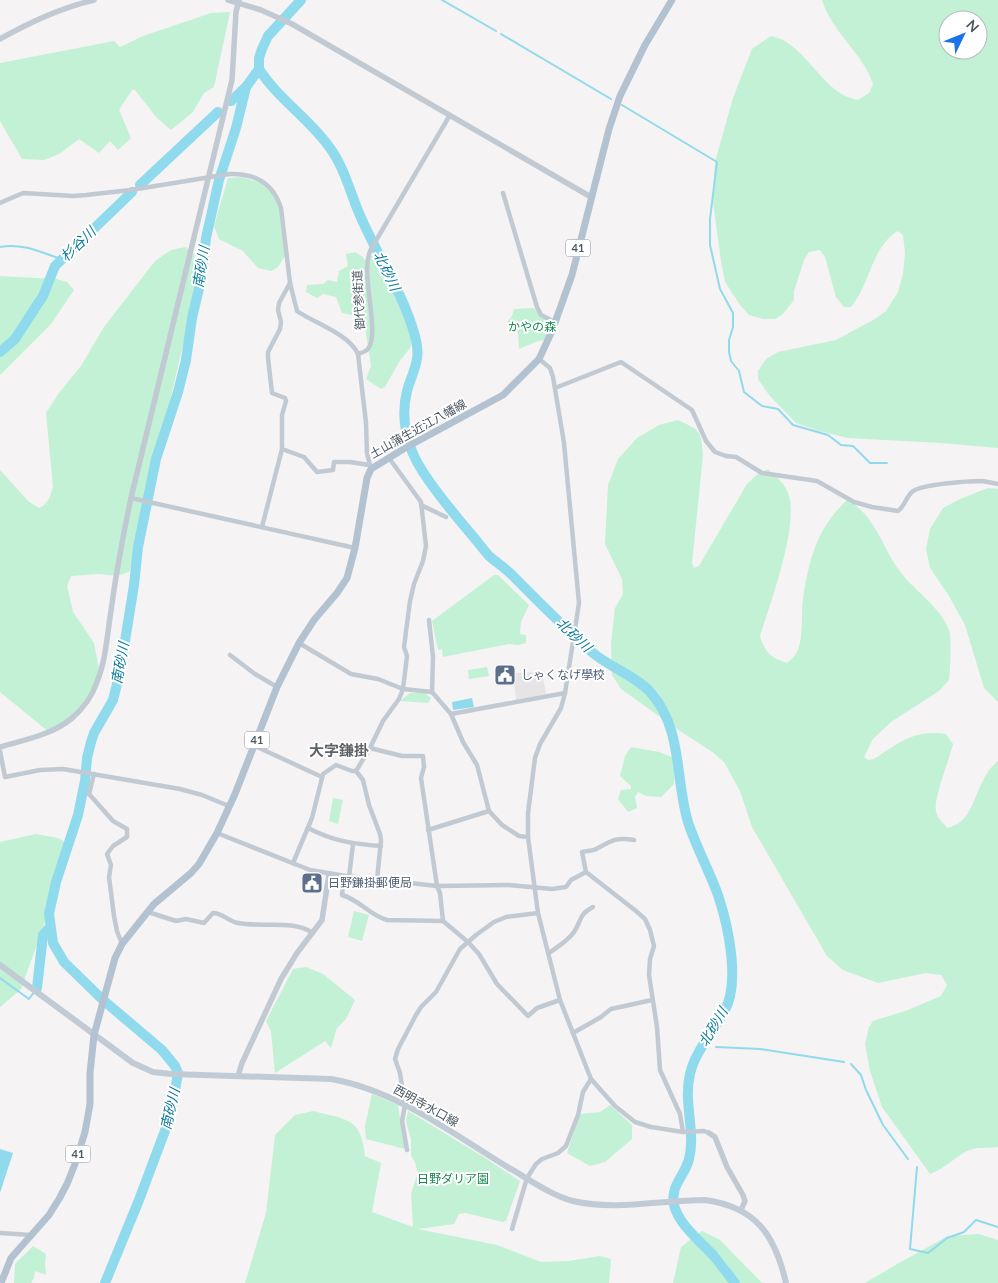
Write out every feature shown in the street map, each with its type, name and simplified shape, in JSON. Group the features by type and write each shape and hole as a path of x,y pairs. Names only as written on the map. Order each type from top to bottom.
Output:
{"main road":[{"name":"土山蒲生近江八幡線","path":"1,1283 11,1258 32,1235 59,1199 75,1164 90,1104 90,1073 94,1035 115,958 122,944 154,904 195,868 217,832 255,746 278,687 299,643 314,620 347,578 355,548 370,467 503,395 539,360 548,342 572,275 608,128 620,96 645,45 672,0"},
{"name":"西明寺水口線","path":"0,965 133,1063 153,1072 331,1079 353,1083 405,1105 527,1178 556,1194 572,1200 599,1205 683,1200 719,1202 741,1210 756,1222 773,1242 787,1282"}],"street":[{"path":"0,39 51,13 94,0"},
{"path":"228,0 238,1 292,24 591,197"},
{"path":"0,747 57,728 70,720 90,698 101,671 118,563 131,498 212,176 232,80 238,1"},
{"name":"御代参街道","path":"358,354 369,347 372,332 366,262 371,249 450,116"},
{"path":"0,203 23,193 73,196 131,190 229,174 240,174 260,179 270,187 278,198 281,208 290,283 297,311 332,330 358,354 370,467 350,462 334,462 333,470 317,472 304,457 282,449"},
{"path":"503,192 537,306 541,315 555,322"},
{"path":"262,527 282,449 282,415 286,401 285,398 272,392 268,358 271,346 280,329 279,303 290,283"},
{"path":"539,360 550,368 555,388 564,444 579,603 565,693 561,708 540,744 535,758 528,813 528,837 543,937 560,1000 584,1058 590,1079 616,1106 635,1122 651,1128 684,1132 697,1131 709,1133 715,1137 727,1167 743,1195 745,1201 741,1210"},
{"path":"555,388 621,362 692,410 706,441 715,452 736,457 762,473 817,482 854,502 872,507 898,511 912,491 920,488 983,481 998,484"},
{"path":"356,770 370,748 380,726 394,708 403,690 407,656 404,647 410,601 414,584 424,561 426,546 421,505 416,493 389,458"},
{"path":"131,498 355,548"},
{"path":"421,505 446,517"},
{"path":"429,620 433,657 432,692"},
{"path":"299,643 345,671 378,679 403,690 432,692 452,714 463,742 477,765 489,811 502,825 519,836 528,837"},
{"path":"230,655 255,674 278,687"},
{"path":"452,714 565,693"},
{"path":"255,746 322,777"},
{"path":"370,748 402,756 423,756 424,767 421,778 443,921"},
{"path":"0,751 5,777 40,770 63,769 80,771 180,789 202,795 229,806"},
{"path":"293,862 312,818 323,774 336,766 352,771 356,770"},
{"path":"356,770 363,780 369,805 380,834 381,846 378,880"},
{"path":"93,774 89,794 113,821 127,829 127,837 113,846 107,854 111,865 109,877 116,932 122,944"},
{"path":"428,830 489,811"},
{"path":"308,828 325,837 354,844 381,846"},
{"path":"217,832 310,870 378,880 437,886 509,885 552,889 566,887 571,880 586,872"},
{"path":"634,840 612,840 597,850 582,852 586,872 644,919 650,930 654,946 648,975 658,1039 660,1070 680,1114 684,1132"},
{"path":"354,844 342,895 357,901 380,918 387,920 443,921 468,942 483,959 497,984 528,1016 537,1008 560,1000"},
{"path":"238,1076 242,1062 277,988 297,953 322,920 325,913 329,874"},
{"path":"548,953 575,931 581,915 593,907"},
{"path":"148,912 176,921 186,919 204,923 213,912 238,924 257,926 274,924 307,929 313,933"},
{"path":"407,1150 402,1121 405,1105 400,1074 395,1059 398,1049 421,1007 436,992 460,949 468,942 494,922 506,917 538,913"},
{"path":"573,1033 611,1009 652,1000"},
{"path":"512,1229 527,1178 536,1164 542,1159 558,1153 566,1146 578,1115 583,1092 590,1079"},
{"path":"0,1233 32,1235"}],"shaded area":[{"path":"542,672 546,694 516,700 513,673"}],"green space":[{"path":"822,0 998,0 998,448 848,438 819,431 796,423 769,395 758,379 758,371 766,359 778,352 836,340 875,319 886,311 898,292 903,274 905,253 903,235 898,231 889,238 876,256 863,288 851,307 844,307 836,297 825,257 820,250 809,252 804,260 794,291 794,300 783,314 775,319 763,319 749,315 725,282 713,202 715,162 733,98 752,49 771,36 781,39 799,52 823,78 844,96 858,100 869,93 873,84 862,62 833,23"},
{"path":"230,12 214,87 204,93 193,112 171,130 157,118 135,90 132,90 119,110 131,138 118,150 110,141 99,153 79,139 59,154 44,160 22,159 0,121 0,63 114,41 120,47 143,36 211,13"},
{"path":"242,177 261,183 278,200 285,256 278,267 271,271 258,268 243,251 219,239 214,226 228,178"},
{"path":"185,247 196,259 196,289 132,564 129,572 117,576 99,574 71,576 67,586 73,612 94,643 99,669 94,690 72,719 49,732 0,692 0,470 28,501 39,508 49,499 53,487 46,413 59,393 81,366 104,327 155,261 171,250"},
{"path":"355,252 363,257 364,260 374,255 402,305 415,337 385,387 381,389 366,379 371,366 364,321 357,316 342,313 336,297 323,294 317,298 306,292 307,285 323,284 328,280 337,282 339,271 348,266 346,254"},
{"path":"0,276 56,279 67,282 74,290 51,324 0,375"},
{"name":"かやの森","path":"534,308 541,316 549,320 545,340 519,349 518,332 510,329 507,322 512,316 514,309"},
{"path":"678,420 691,426 698,432 703,455 692,563 694,568 699,566 747,484 759,473 768,469 782,483 788,493 791,506 787,543 760,636 769,654 787,663 798,650 801,636 803,599 812,557 821,533 847,500 866,515 902,574 934,607 945,622 949,630 950,640 949,680 939,691 891,722 873,739 864,757 868,760 874,759 916,735 946,734 953,744 939,788 936,811 940,820 947,828 965,818 984,779 998,761 998,1147 971,1149 930,1174 882,1107 870,1071 865,1044 869,1027 873,1021 908,1010 941,996 947,985 941,975 926,973 878,983 843,970 827,956 752,827 740,791 724,762 621,689 612,675 611,644 615,608 623,594 622,579 605,544 608,485 618,459 637,438 659,425"},
{"path":"988,488 998,489 998,702 984,688 965,625 949,596 930,568 926,549 930,529 943,508"},
{"path":"494,575 498,575 529,605 521,622 520,634 526,635 526,643 518,645 509,644 443,657 442,649 438,650 432,621"},
{"path":"487,667 489,676 469,679 468,670"},
{"path":"410,693 425,693 431,698 428,703 400,701"},
{"path":"631,747 659,752 674,758 676,766 674,784 661,797 646,796 638,792 635,797 637,808 628,812 618,799 621,790 631,789 631,786 620,776 625,756"},
{"path":"333,798 343,800 338,824 329,821"},
{"path":"36,834 58,838 72,846 21,989 0,1007 0,842"},
{"path":"354,911 369,915 362,941 348,937"},
{"path":"306,967 323,974 355,1000 346,1019 337,1028 331,1048 325,1041 275,1073 271,1031 266,1021 293,969"},
{"path":"372,1094 398,1105 405,1149 366,1139 365,1126"},
{"path":"610,1105 632,1125 632,1139 605,1162 590,1166 567,1153 580,1114 600,1112"},
{"name":"日野ダリア園","path":"313,1111 350,1122 360,1134 365,1156 381,1163 372,1212 413,1227 411,1193 418,1173 411,1155 411,1139 406,1122 408,1111 520,1181 506,1221 503,1222 465,1213 459,1214 454,1224 418,1229 497,1245 541,1262 569,1261 600,1256 611,1259 609,1283 245,1283 266,1213 275,1135 295,1115"},
{"path":"702,1231 720,1240 762,1283 673,1283 681,1247"},
{"path":"979,1234 998,1240 998,1283 865,1283 948,1236"},
{"path":"33,1246 46,1254 46,1275 35,1271 31,1283 14,1283 15,1264"}],"water":[{"path":"472,698 474,707 453,710 452,702"},
{"path":"0,1149 13,1153 0,1193"}],"waterway":[{"name":"南砂川","path":"105,1283 166,1128 178,1073 175,1066 162,1050 103,1000 64,962 53,943 49,914 56,882 78,815 91,742 94,733 113,700 120,672 138,547 156,459 178,392 186,360 192,318 201,280 206,238 219,180 236,128 246,87 259,69 259,58 262,49 268,36 301,0"},
{"path":"442,0 496,31"},
{"path":"501,34 611,99"},
{"name":"北砂川","path":"259,69 275,90 313,128 335,155 366,228 404,304 418,351 416,364 407,391 404,412 406,433 417,463 446,504 489,556 508,571 593,653 645,687 661,707 668,722 677,755 688,822 722,907 726,922 732,970 732,986 729,1000 720,1020 692,1066 688,1085 691,1149 687,1165 676,1186 673,1198 674,1205 685,1226 713,1255 735,1283"},
{"name":"杉谷川","path":"231,101 246,87"},
{"path":"622,105 717,162 710,219 710,245 720,289 733,313 729,352 731,361 739,371 744,392 762,406 778,409 793,425 828,435 841,445 853,446 870,463 887,463"},
{"name":"杉谷川","path":"140,185 218,112"},
{"name":"杉谷川","path":"0,352 15,339 43,296 55,266 132,192"},
{"path":"0,247 24,247 61,259"},
{"path":"37,988 43,935 50,927"},
{"path":"0,978 29,999 37,988"},
{"path":"716,1047 760,1049 844,1062"},
{"path":"851,1064 861,1075 883,1125 908,1159"},
{"path":"917,1167 910,1249 928,1253 947,1238 964,1232 976,1220 998,1227"}],"place":[{"name":"しゃくなげ學校","path":"505,675"},
{"name":"日野鎌掛郵便局","path":"312,883"}],"district":[{"name":"大字鎌掛","path":"339,751"}]}
